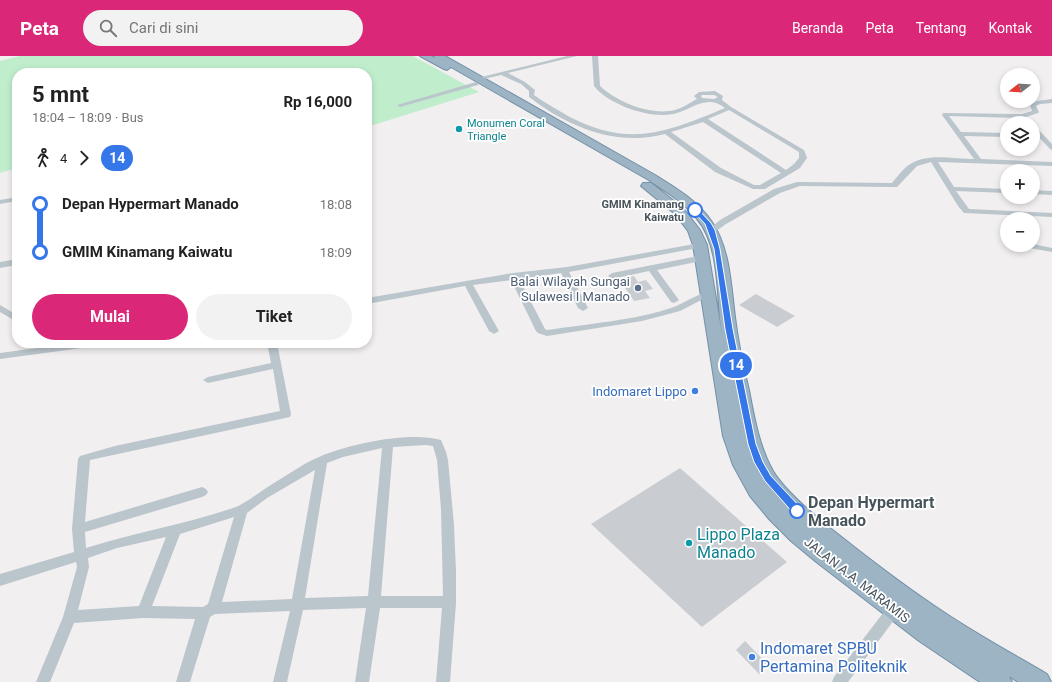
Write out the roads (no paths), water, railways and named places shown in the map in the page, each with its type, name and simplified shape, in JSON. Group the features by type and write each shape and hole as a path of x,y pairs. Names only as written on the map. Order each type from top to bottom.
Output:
{"highway":[{"name":"JALAN A.A. MARAMIS","path":"424,56 478,81 631,175 679,211 705,244 707,295 732,436 736,454 748,478 770,506 799,536 840,569 895,608 917,626 1000,682"},
{"path":"438,56 478,81 527,106 673,191 701,215 705,244 719,257 729,329 752,444 759,462 768,478 779,492 806,520 867,569 938,620 1039,682"}],"street":[{"path":"400,105 502,73 574,56"},
{"path":"595,56 597,86 607,94 642,112 652,114 670,113 682,110 701,100"},
{"path":"502,73 527,86 532,90 531,96 540,102 586,127 609,135 636,137 668,133 703,120 729,108"},
{"path":"710,92 719,95 721,97 719,100 710,102 701,100 697,96 698,94 710,92"},
{"path":"668,133 718,170 753,187 762,187 797,166 803,158 802,151 729,108 719,100"},
{"path":"979,161 945,114 1022,116 1036,112 1033,105 1039,102 1052,101"},
{"path":"527,106 540,102"},
{"path":"703,120 786,173"},
{"path":"959,134 1000,135"},
{"path":"1042,136 1052,136"},
{"path":"1042,136 1052,148"},
{"path":"612,276 652,269 705,244 722,222 741,213 777,191 792,186 806,183 894,185 915,163 921,160 1052,164"},
{"path":"934,160 951,189 964,209 967,211 1052,215"},
{"path":"951,189 1000,191"},
{"path":"1040,192 1052,193"},
{"path":"0,202 12,200"},
{"path":"1040,243 1052,244"},
{"path":"372,300 513,276 564,271 705,244"},
{"path":"1040,248 1052,250"},
{"path":"0,265 12,263"},
{"path":"652,269 674,300"},
{"path":"564,271 583,308"},
{"path":"513,276 541,331 547,333 642,318 677,309 707,295"},
{"path":"468,283 494,331"},
{"path":"0,308 12,316"},
{"path":"0,356 60,348"},
{"path":"43,682 70,617 83,567 78,529 84,460 91,455 286,414 273,348"},
{"path":"208,380 277,365"},
{"path":"0,580 81,555 117,542 175,530 242,510 263,495 322,460 341,453 388,443 426,441 437,443 441,450 443,459 443,474 448,512 449,602 443,682"},
{"path":"362,682 374,602 388,443"},
{"path":"280,682 298,603 322,460"},
{"path":"78,529 202,492"},
{"path":"183,682 209,611 242,510"},
{"path":"143,612 175,530"},
{"path":"70,617 143,612 209,611 298,603 449,602"},
{"path":"839,682 895,608"}],"place":[{"name":"Monumen Coral Triangle","path":"459,129"},
{"name":"GMIM Kinamang Kaiwatu","path":"695,210"},
{"name":"Balai Wilayah Sungai Sulawesi I Manado","path":"638,288"},
{"name":"Indomaret Lippo","path":"695,391"},
{"name":"Depan Hypermart Manado","path":"797,511"},
{"name":"Lippo Plaza Manado","path":"689,543"},
{"name":"Indomaret SPBU Pertamina Politeknik","path":"752,657"}]}
